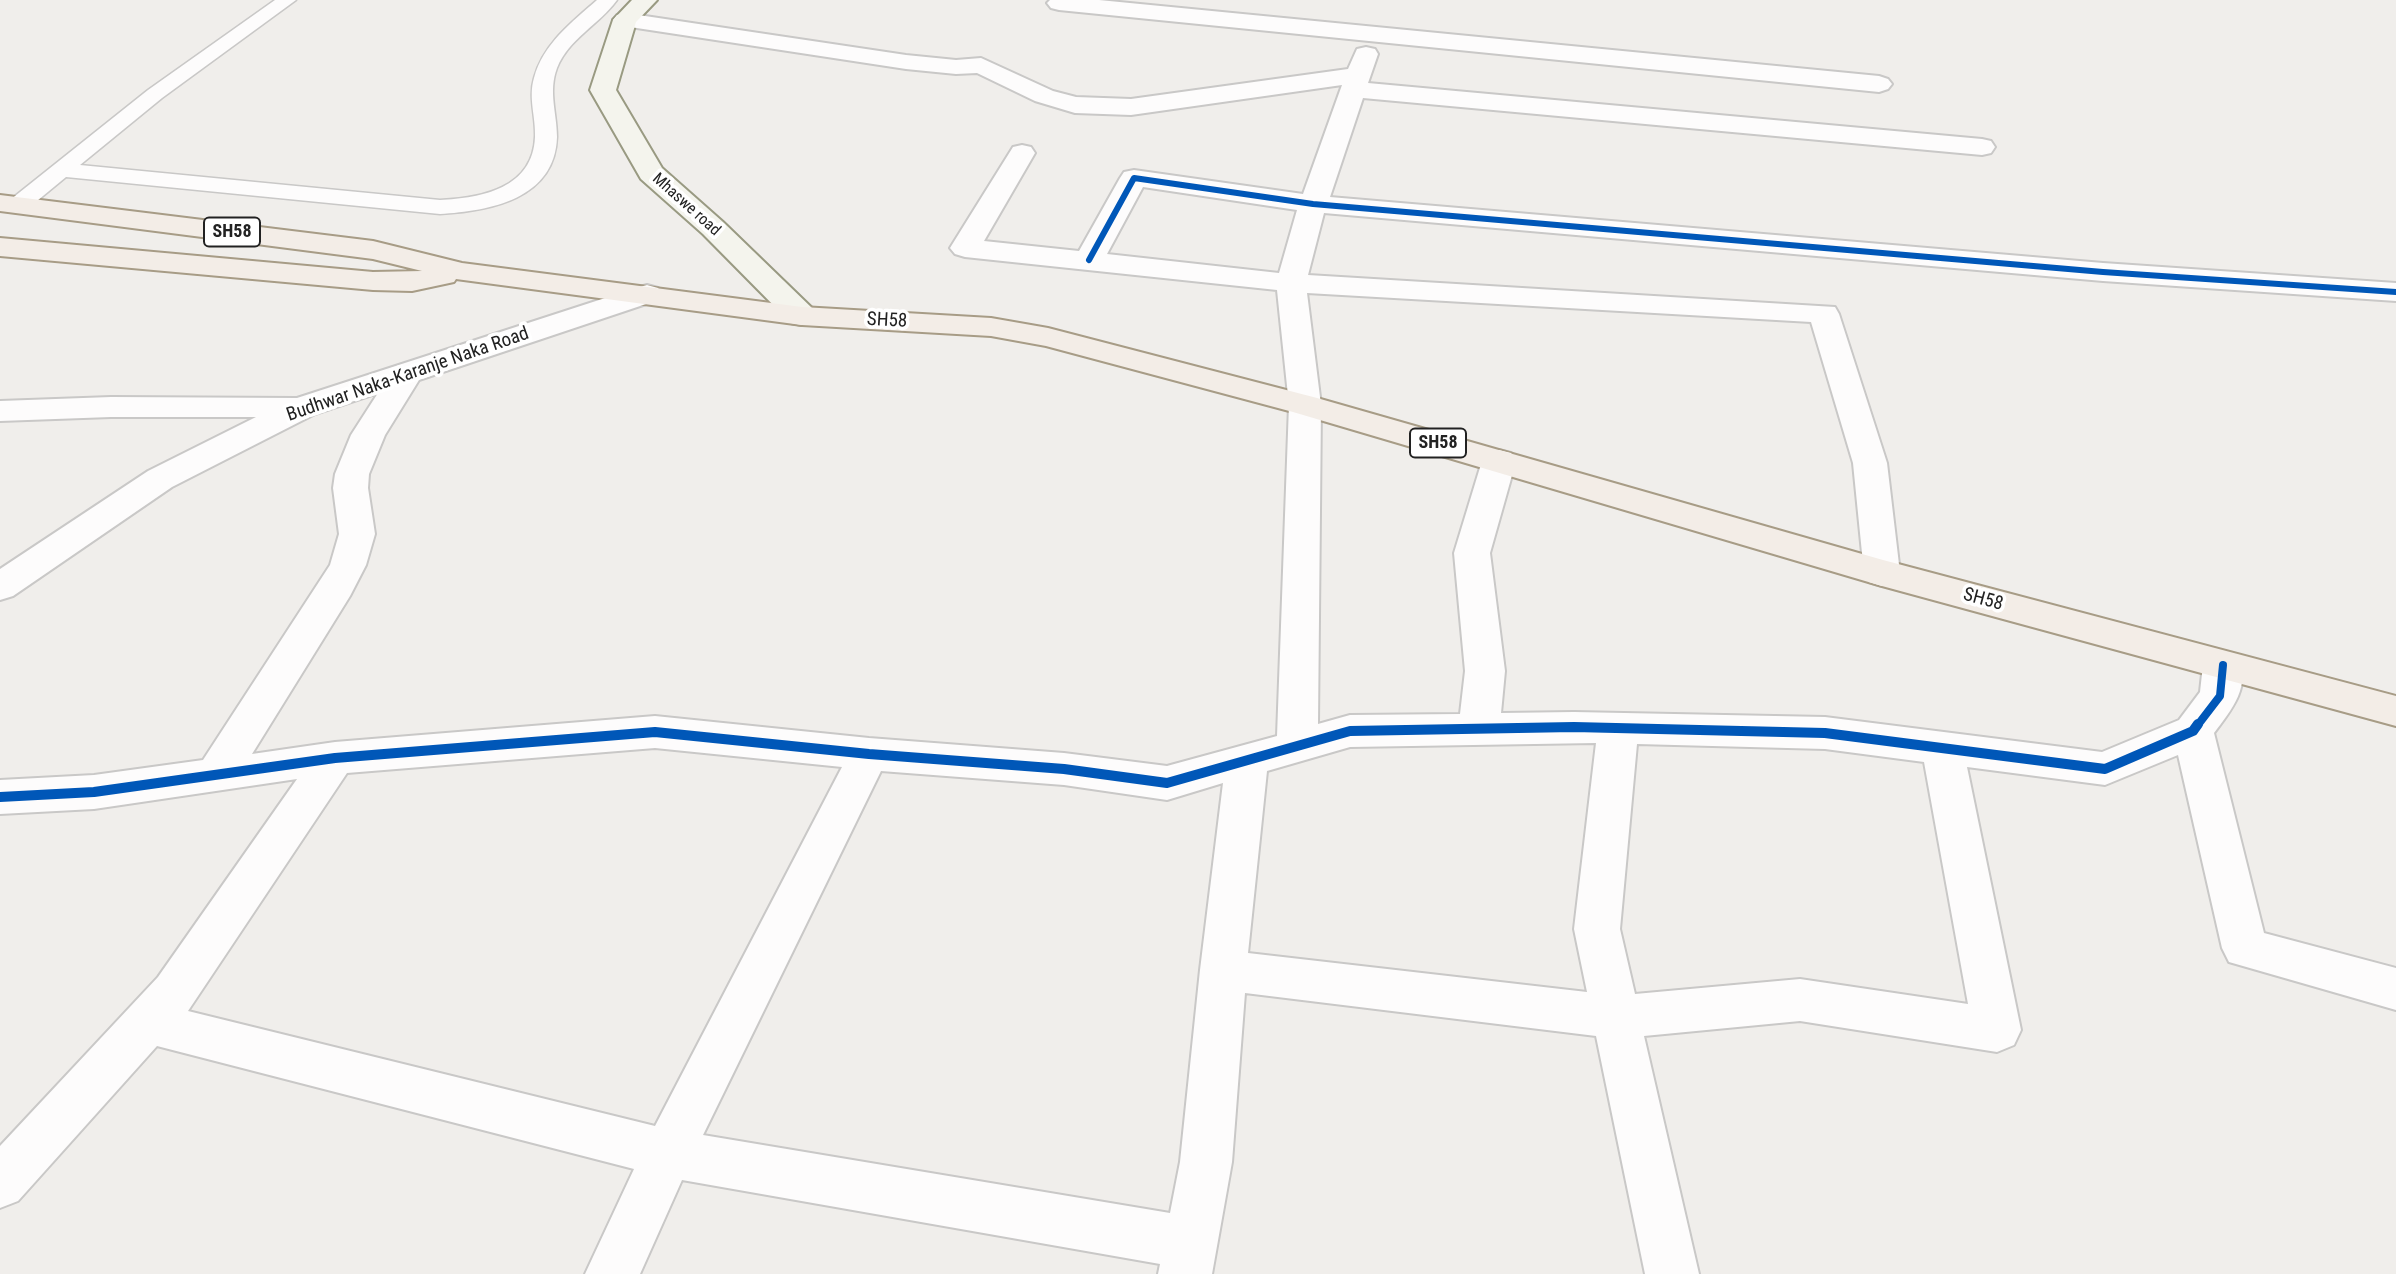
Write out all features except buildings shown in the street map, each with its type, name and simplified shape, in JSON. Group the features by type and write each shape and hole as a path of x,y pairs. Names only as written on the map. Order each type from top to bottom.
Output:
{"main road":[{"name":"SH58","path":"9,204 373,250 462,272 802,316 1003,329 1048,337 1305,405 1882,573 2396,711"},
{"name":"SH58","path":"0,247 373,281 412,282 462,272"}],"street":[{"name":"Mhaswe road","path":"645,0 616,10 603,90 651,173 713,228 802,316"},
{"path":"1062,0 1059,3 1879,84"},
{"path":"616,10 905,62 956,67 981,65 1044,96 1096,107 1130,107 1355,82 1982,148"},
{"path":"1297,746 1305,405 1291,283 1314,204 1374,33"},
{"path":"1022,153 965,248 1291,283 1825,314 1870,463 1882,573"},
{"path":"1089,260 1134,178 1314,204 2103,272 2396,292"},
{"name":"Budhwar Naka-Karanje Naka Road","path":"0,587 160,479 303,407 647,294"},
{"path":"216,775 337,587 352,558 357,527 349,495 352,471 365,443 406,374"},
{"path":"0,411 111,407 303,407"},
{"path":"1479,729 1485,671 1472,554 1499,461"},
{"path":"0,797 94,792 335,758 655,732 869,754 1064,769 1167,783 1350,731 1618,729 1825,733 2105,768 2193,731 2220,696 2223,665"},
{"path":"1618,729 1597,929 1672,1274"},
{"path":"2193,731 2245,948 2396,989"},
{"path":"1223,970 1616,1017 1800,1000 1997,1030 1942,748"},
{"path":"612,1274 668,1153 869,754"},
{"path":"0,1183 175,992 335,758"},
{"path":"147,1022 668,1153 1188,1259 1206,1162 1223,970 1247,760"}],"lane":[{"path":"9,204 59,170 155,93 287,0"},
{"path":"59,170 440,207 471,206 497,200 517,190 537,173 545,156 546,137 541,96 544,76 553,54 569,35 616,10"}],"cycle path":[{"path":"1089,260 1134,178 1313,204 2103,272 2396,292"},
{"path":"0,797 94,792 335,758 655,732 869,754 1064,769 1167,783 1350,731 1574,727 1825,733 2105,769 2193,731 2220,696 2223,665"}]}
